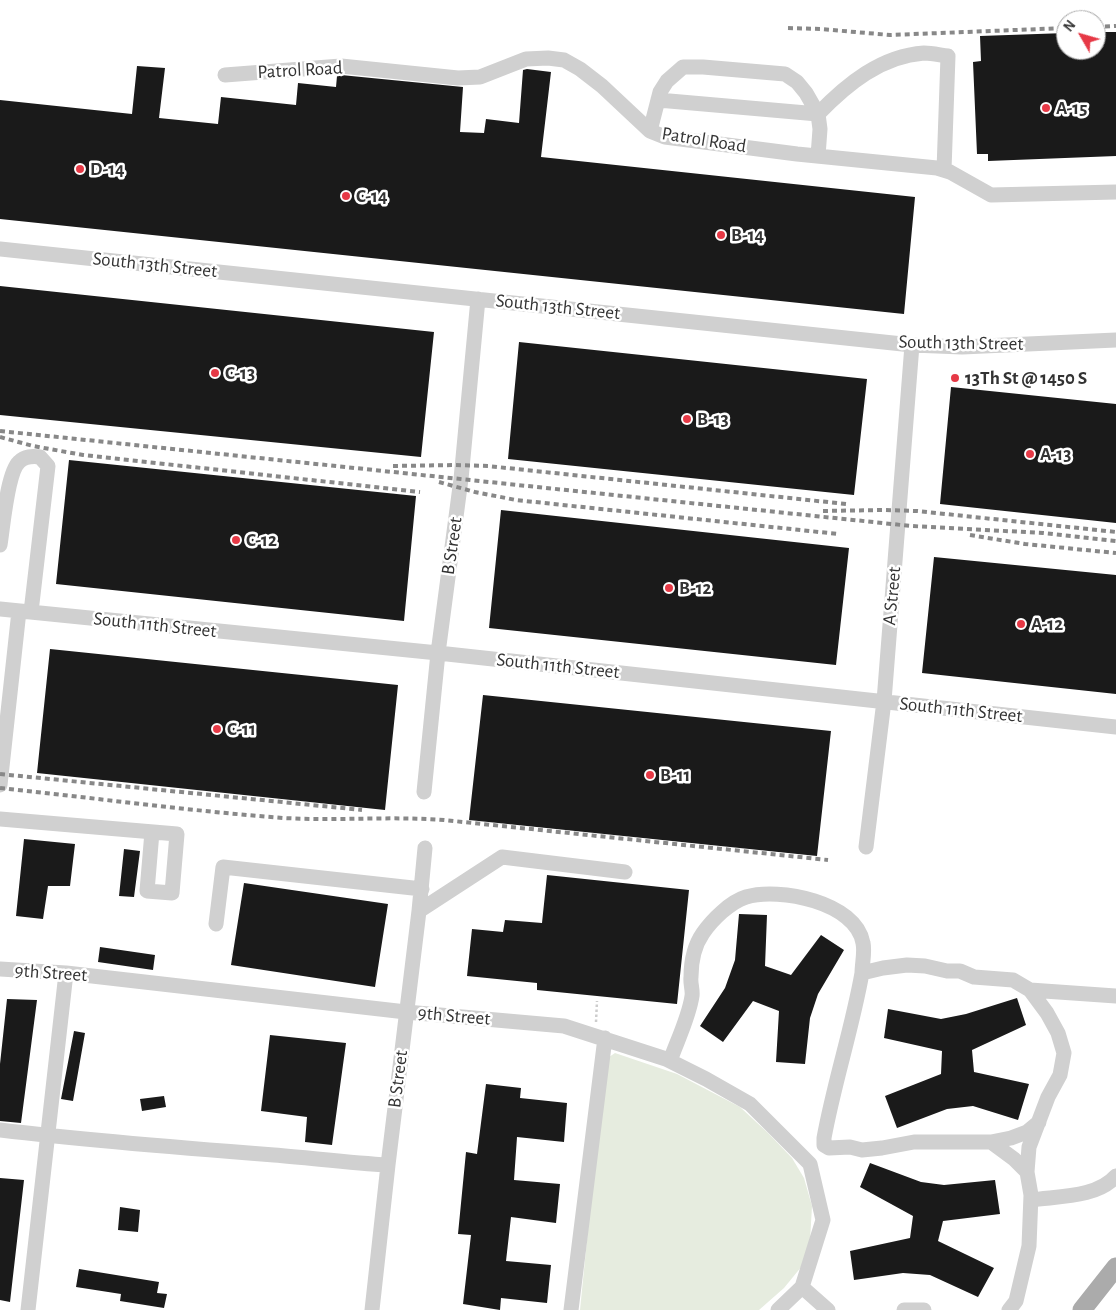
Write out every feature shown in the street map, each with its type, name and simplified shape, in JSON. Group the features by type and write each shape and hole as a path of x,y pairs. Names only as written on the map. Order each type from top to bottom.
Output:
{"main road":[{"path":"1082,1310 1116,1267"}],"lane":[{"path":"818,114 869,70 893,59 925,53 948,56 944,170"},
{"name":"Patrol Road","path":"224,75 341,66 458,78 480,77 526,59 548,58 564,60 580,69 602,86 650,131 666,137 818,156 937,168 991,195 1116,192"},
{"path":"650,131 660,92 668,81 683,67 785,74 798,82 818,114 820,129 818,156"},
{"path":"658,100 818,114"},
{"name":"South 13th Street","path":"0,249 912,345 962,347 1116,340"},
{"name":"B Street","path":"424,792 438,653 461,479 478,299"},
{"name":"A Street","path":"866,847 884,701 912,345"},
{"path":"0,545 8,490 14,469 19,462 30,456 40,457 48,466 0,785"},
{"name":"South 11th Street","path":"0,609 438,653 1116,727"},
{"path":"0,819 152,832"},
{"name":"B Street","path":"372,1310 422,889 425,848"},
{"path":"419,911 502,857 625,872"},
{"path":"216,924 223,867 422,889"},
{"path":"670,1061 692,995 690,978 693,956 702,935 718,914 744,897 766,893 794,896 820,902 838,910 856,927 863,942 862,973 854,1017 832,1095 824,1145 829,1148 850,1147 862,1150 914,1142 991,1142 1011,1138 1026,1132 1039,1122"},
{"path":"862,973 907,965 960,971 974,977 1013,980 1030,990 1058,1033 1064,1053 1060,1074 1048,1097 1029,1147 1027,1172 1031,1200 1029,1246 1016,1301 1009,1310"},
{"name":"9th Street","path":"0,969 66,974 406,1012 564,1026 670,1061 750,1104 810,1164 823,1220 802,1287"},
{"path":"28,1310 66,974"},
{"path":"1030,990 1116,996"},
{"path":"571,1310 605,1038"},
{"path":"0,1130 132,1144 276,1155 343,1163 388,1165"},
{"path":"991,1142 1014,1159 1027,1172"},
{"path":"1031,1200 1079,1193 1102,1187 1116,1176"},
{"path":"778,1310 802,1287 828,1310"},
{"path":"904,1310 924,1310"}],"path":[{"path":"596,1022 597,1001"}],"shaded area":[{"path":"615,1053 677,1074 740,1107 792,1158 804,1178 812,1206 810,1241 802,1266 784,1288 759,1310 580,1310 604,1069 606,1059"}],"building":[{"name":"A-15","path":"1106,32 1116,32 1116,156 988,161 988,154 977,154 973,62 981,61 980,36 1056,33 1056,60 1106,60"},
{"path":"137,66 165,68 159,118 218,124 221,97 296,105 298,83 336,87 337,76 341,75 463,87 460,132 484,133 486,119 519,123 523,70 551,72 541,157 915,197 904,314 0,219 0,100 132,114"},
{"name":"C-13","path":"0,286 434,332 421,457 0,415"},
{"name":"B-13","path":"519,342 867,379 854,495 508,459"},
{"name":"A-13","path":"951,387 1116,404 1116,523 940,504"},
{"name":"C-12","path":"69,460 416,496 404,621 56,584"},
{"name":"B-12","path":"501,510 849,548 836,665 489,628"},
{"name":"A-12","path":"934,557 1116,575 1116,694 922,673"},
{"name":"C-11","path":"50,649 398,685 385,810 37,773"},
{"name":"B-11","path":"483,695 831,731 817,856 469,820"},
{"path":"24,839 75,844 70,886 48,886 43,919 16,916"},
{"path":"124,849 140,851 134,897 119,896"},
{"path":"547,875 689,890 677,1004 537,990 537,983 467,976 472,929 503,932 505,920 542,923"},
{"path":"244,883 388,904 375,987 231,965"},
{"path":"739,914 767,915 765,966 791,975 821,935 844,950 818,994 810,1018 805,1064 776,1062 779,1011 753,1001 723,1042 700,1026 725,988 735,960"},
{"path":"100,947 155,955 153,970 98,962"},
{"path":"1017,998 1026,1025 972,1050 974,1072 1029,1084 1018,1120 973,1106 947,1109 897,1128 885,1096 941,1074 942,1051 884,1038 888,1009 941,1019 966,1014"},
{"path":"7,999 37,1000 21,1123 0,1121 0,1064"},
{"path":"74,1031 85,1033 73,1101 61,1099"},
{"path":"270,1035 346,1043 332,1145 305,1142 307,1117 261,1111"},
{"path":"486,1084 521,1088 520,1098 567,1103 564,1142 517,1137 514,1180 560,1184 556,1223 511,1217 506,1261 551,1265 547,1303 501,1298 500,1310 463,1304 471,1235 458,1234 466,1152 477,1154"},
{"path":"164,1096 166,1107 142,1111 140,1099"},
{"path":"870,1163 921,1182 944,1185 995,1180 1000,1214 943,1221 938,1241 994,1268 978,1297 930,1275 903,1273 854,1280 850,1251 910,1238 913,1216 860,1187"},
{"path":"0,1178 24,1180 10,1302 0,1300"},
{"path":"120,1207 140,1210 138,1232 118,1230"},
{"path":"79,1269 159,1282 157,1293 167,1294 164,1308 120,1301 121,1294 76,1287"}],"railway":[{"path":"1106,26 1116,26"},
{"path":"788,28 890,35 1056,28"},
{"path":"0,431 911,526 1043,533 1116,541"},
{"path":"0,437 33,446 83,455 420,492"},
{"path":"393,466 488,466 846,504"},
{"path":"439,482 475,492 516,500 838,534"},
{"path":"823,511 917,511 1116,532"},
{"path":"970,535 1025,544 1116,553"},
{"path":"0,774 362,810"},
{"path":"0,788 284,818 444,820 828,860"}],"place":[{"name":"A-15","path":"1046,108"},
{"name":"D-14","path":"80,169"},
{"name":"C-14","path":"346,196"},
{"name":"B-14","path":"721,235"},
{"name":"C-13","path":"215,373"},
{"name":"13Th St @ 1450 S","path":"955,378"},
{"name":"B-13","path":"687,419"},
{"name":"A-13","path":"1030,454"},
{"name":"C-12","path":"236,540"},
{"name":"B-12","path":"669,588"},
{"name":"A-12","path":"1021,624"},
{"name":"C-11","path":"217,729"},
{"name":"B-11","path":"650,775"}]}
